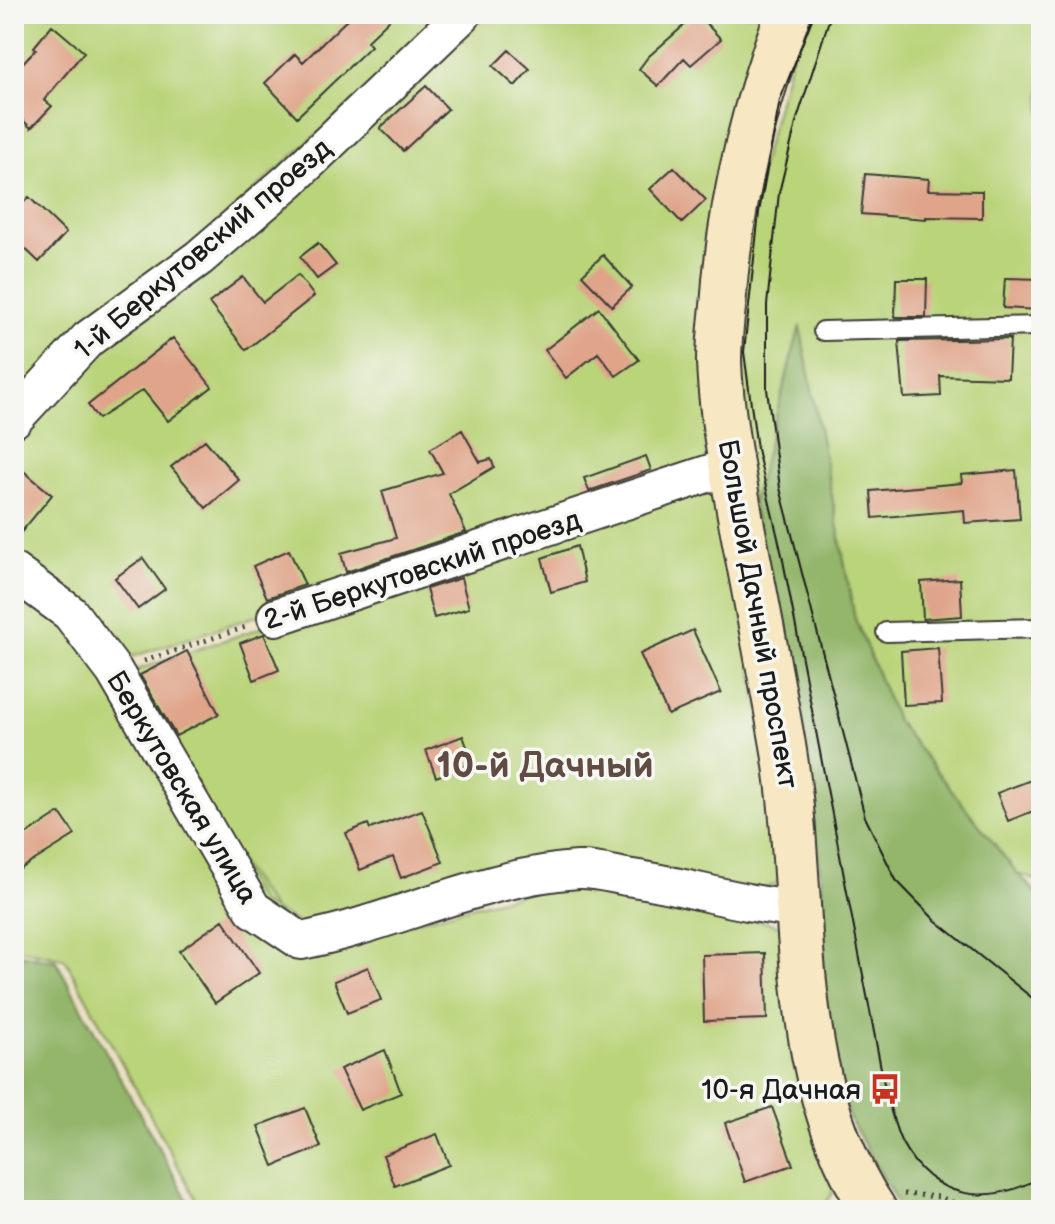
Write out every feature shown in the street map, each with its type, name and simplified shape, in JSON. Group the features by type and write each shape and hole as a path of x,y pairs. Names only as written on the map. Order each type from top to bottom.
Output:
{"main road":[{"name":"Большой Дачный проспект","path":"788,14 769,65 746,151 729,235 719,362 731,466 783,745 794,824 806,1004 814,1065 833,1129 862,1206"}],"street":[{"name":"1-й Беркутовский проезд","path":"14,419 88,339 199,258 290,180 463,14"},
{"name":"2-й Беркутовский проезд","path":"276,617 731,466"},
{"name":"Беркутовская улица","path":"14,572 70,613 114,671 253,909 301,941 344,933 521,877 581,870 670,883 760,906 799,909"}],"lane":[{"path":"823,331 1041,326"},
{"path":"886,632 1041,628"}],"path":[{"name":"2-й Беркутовский проезд","path":"114,671 276,617"},
{"path":"862,1206 909,1193 940,1197 972,1210"},
{"path":"14,1207 25,1210"}],"green space":[{"path":"14,14 451,14 14,406"},
{"path":"477,14 774,14 719,465 119,661 14,558 14,428"},
{"path":"803,14 1041,14 1041,882 1018,874 896,720 855,619 800,329 752,505 733,361 742,236"},
{"path":"800,326 855,619 896,720 1018,874 1041,897 1041,1210 901,1210 848,1116 821,990 822,887 800,726 752,505"},
{"path":"720,478 787,874 760,891 583,859 305,926 261,904 128,673 401,580"},
{"path":"14,584 63,617 303,951 578,879 645,890 791,929 835,1174 832,1194 821,1210 202,1210 65,959 14,948"},
{"path":"14,953 56,961 193,1210 14,1210"}],"building":[{"path":"353,14 395,14 367,41 371,46 297,117 265,83 295,54 303,62"},
{"path":"697,14 721,39 691,65 684,58 658,86 639,69 648,57"},
{"path":"52,25 84,52 44,100 52,106 31,128 14,112 14,72 36,49 34,47"},
{"path":"509,50 530,69 515,86 493,66"},
{"path":"426,86 448,109 403,151 380,128"},
{"path":"674,167 706,200 682,223 650,189"},
{"path":"865,174 929,179 928,190 982,191 982,218 926,219 861,214"},
{"path":"29,197 66,233 39,262 14,238 14,212"},
{"path":"318,243 336,265 317,279 300,257"},
{"path":"603,255 632,287 612,306 582,275"},
{"path":"298,275 314,296 246,350 209,303 243,277 263,302"},
{"path":"1005,278 1041,279 1039,310 1003,308"},
{"path":"896,279 927,279 926,317 895,317"},
{"path":"599,308 639,360 616,376 598,353 566,378 545,350"},
{"path":"173,338 212,387 168,421 143,390 98,419 88,405"},
{"path":"1010,339 1008,378 940,376 941,396 904,398 899,341"},
{"path":"462,430 480,462 491,459 494,467 449,494 466,532 346,572 341,553 396,538 382,491 443,473 430,449"},
{"path":"205,440 239,480 206,508 171,467"},
{"path":"646,456 651,470 589,491 584,478"},
{"path":"14,463 52,495 14,541"},
{"path":"1016,470 1020,519 965,523 964,510 873,518 871,491 962,483 961,475"},
{"path":"577,546 585,582 551,592 542,558"},
{"path":"289,550 305,585 267,598 253,566"},
{"path":"143,558 165,589 138,609 115,578"},
{"path":"461,578 469,608 434,618 426,589"},
{"path":"960,579 962,616 923,619 921,582"},
{"path":"693,630 721,692 668,715 640,654"},
{"path":"264,634 279,670 254,680 240,643"},
{"path":"938,648 942,703 904,705 901,651"},
{"path":"187,651 219,714 176,736 140,675"},
{"path":"463,736 473,763 436,777 426,750"},
{"path":"1031,780 1041,808 1008,821 997,793"},
{"path":"422,810 443,862 401,878 393,857 360,870 346,833 368,824 370,829"},
{"path":"60,813 75,835 14,873 14,842"},
{"path":"223,920 259,973 215,1003 179,951"},
{"path":"765,953 767,1019 704,1021 702,955"},
{"path":"368,967 381,1000 347,1013 334,981"},
{"path":"385,1050 401,1093 360,1110 340,1069"},
{"path":"772,1107 793,1165 745,1182 725,1123"},
{"path":"305,1108 321,1147 274,1166 258,1126"},
{"path":"437,1134 449,1165 395,1186 383,1155"}],"tram line":[{"path":"814,14 780,100 759,212 744,352 757,449 782,555 885,1089 899,1137 929,1177 963,1193 1001,1192 1041,1177"},
{"path":"831,14 797,119 779,193 767,305 767,389 780,488 865,817 896,880 935,920 1041,1005"}],"place":[{"name":"10-я Дачная","path":"885,1089"}],"district":[{"name":"10-й Дачный","path":"545,764"}]}
